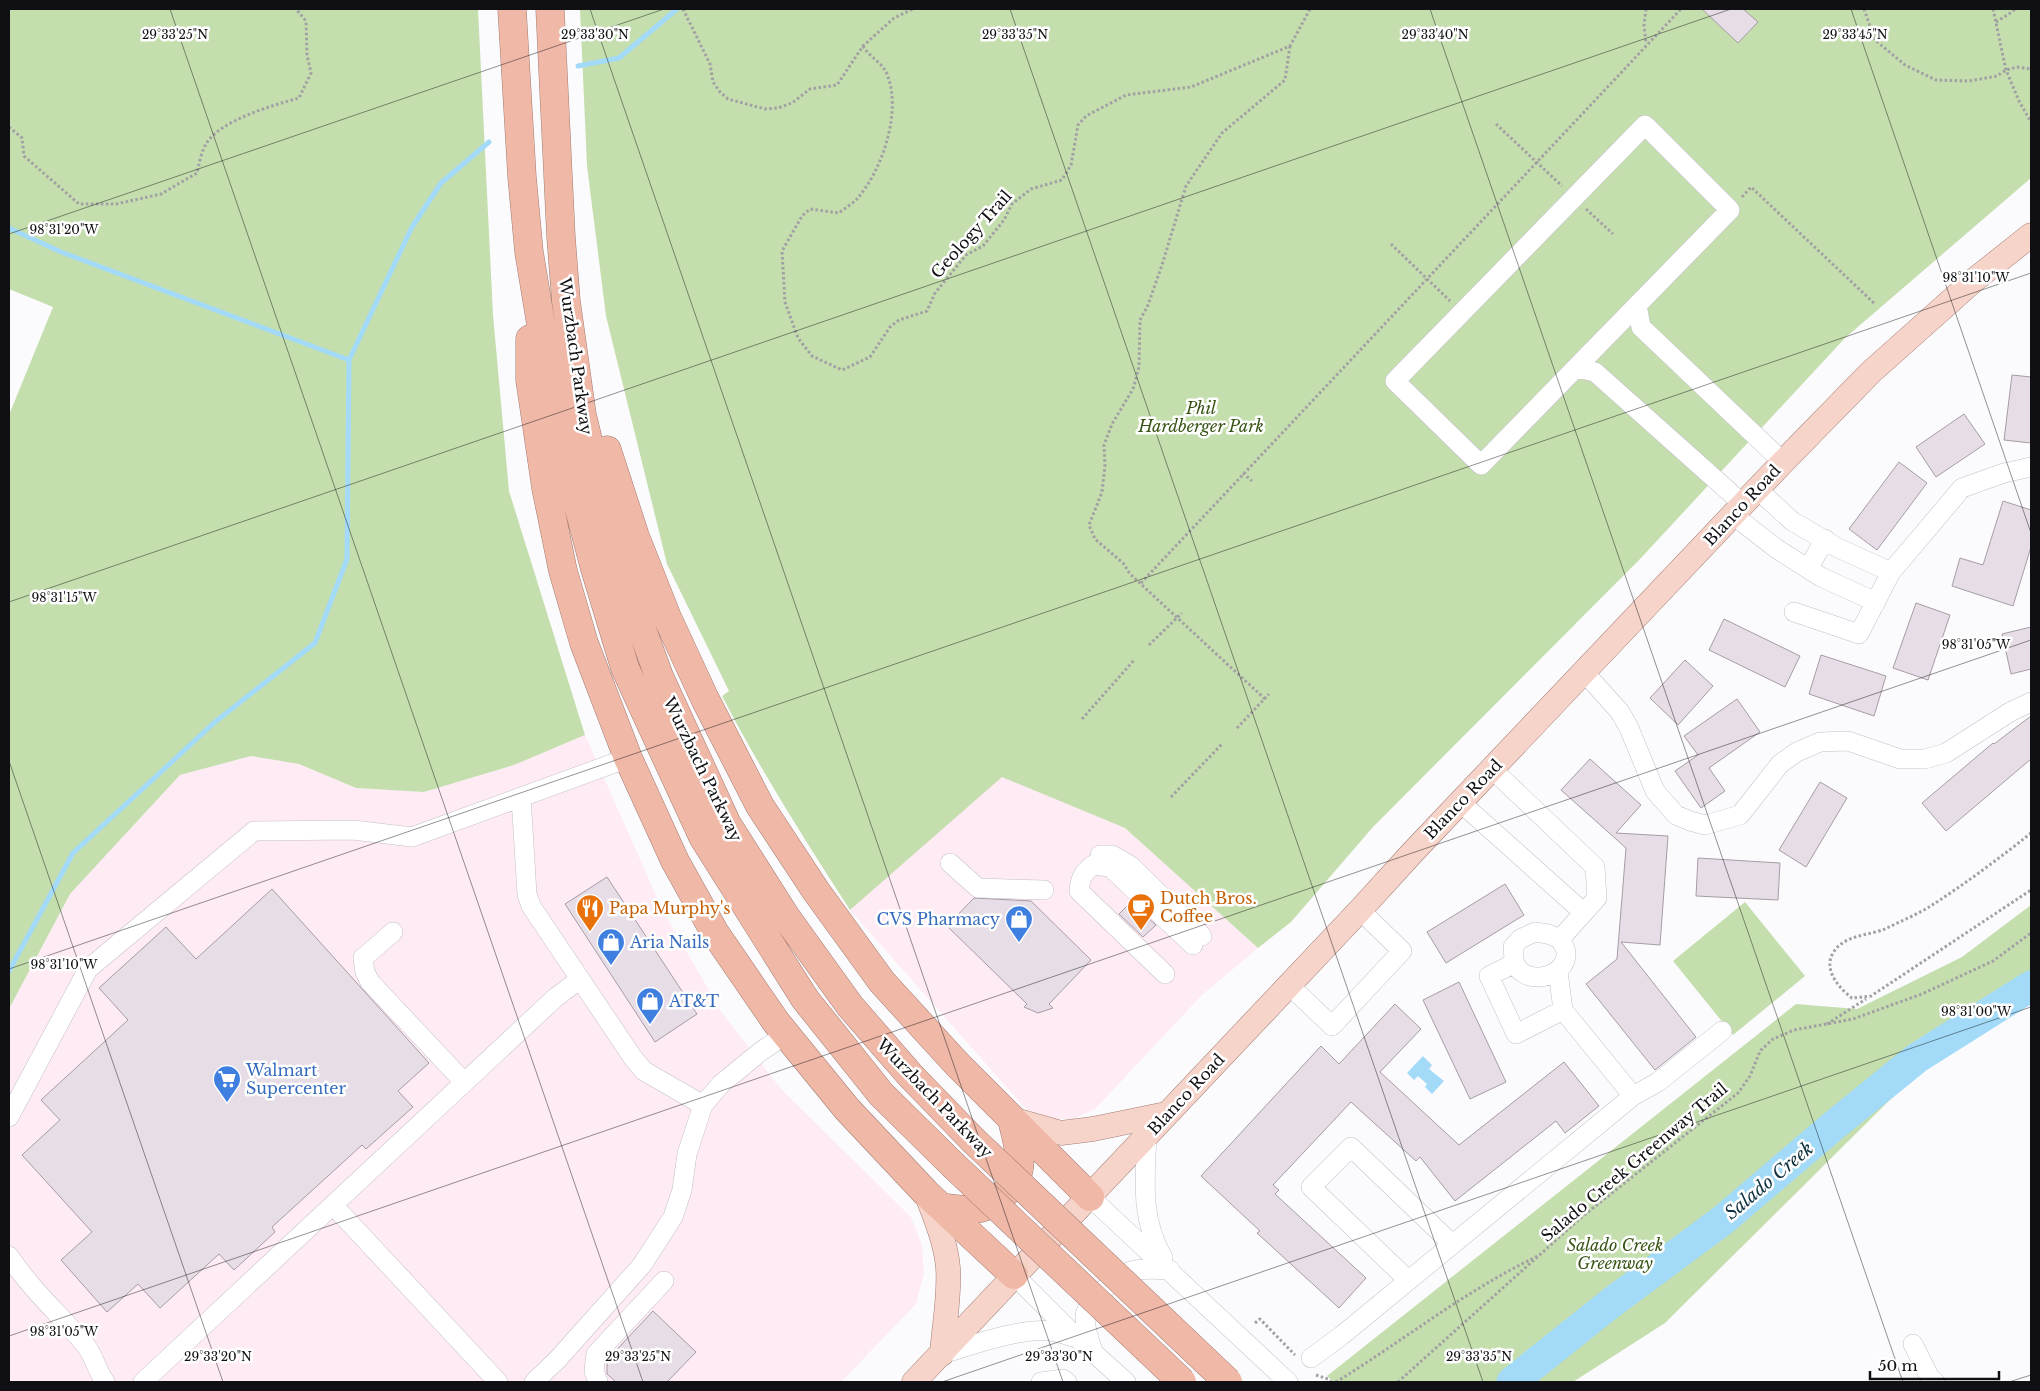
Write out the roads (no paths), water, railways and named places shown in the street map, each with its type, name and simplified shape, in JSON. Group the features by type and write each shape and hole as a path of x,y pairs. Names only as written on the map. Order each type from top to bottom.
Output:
{"highway":[{"name":"Wurzbach Parkway","path":"512,9 522,177 529,252 549,373 569,469 625,668 703,837 805,999 881,1094 1182,1382"},
{"name":"Wurzbach Parkway","path":"550,9 566,301 582,415 611,535 658,676 726,824 786,916 850,1006 910,1075 973,1140 1228,1382"},
{"path":"529,252 530,380 546,488 563,571 584,643 628,758 675,861 715,933 786,1034 847,1108 934,1200 1014,1275"},
{"path":"566,301 597,418 635,536 667,617 701,691 760,806 816,891 882,982 957,1064 1090,1197"},
{"path":"934,1200 963,1210 979,1208 997,1201 1008,1190 1017,1176 1020,1161 1012,1119"}],"main road":[{"name":"Blanco Road","path":"914,1382 1744,502 1871,372 1973,281 2031,235"},
{"path":"1012,1119 1044,1130 1061,1133 1093,1129 1166,1114"},
{"path":"934,1200 948,1266 949,1284 942,1354"}],"street":[{"path":"1645,125 1730,210 1637,305 1481,465 1395,381 1645,125"},
{"path":"1637,305 1641,328 1783,462"},
{"path":"1576,368 1595,372 1744,502 1777,550 1821,577 1876,602"},
{"path":"1794,612 1859,634 1891,572 1962,488 2004,473 2031,467"},
{"path":"1744,502 1792,521 1891,572"},
{"path":"1808,569 1825,539"},
{"path":"1584,672 1620,712 1629,728 1655,791 1676,814 1690,822 1705,825 1740,815 1780,764 1798,752 1820,742 1848,741 1900,759 1925,760 1946,753 2010,712 2031,702"},
{"path":"9,1117 88,969 254,831 353,830 412,838 628,758"},
{"path":"1492,769 1595,867 1597,898 1560,938"},
{"path":"521,797 527,894 531,906 633,1058 644,1071 703,1105"},
{"path":"1460,802 1583,912"},
{"path":"950,863 978,888 1044,890"},
{"path":"1165,974 1079,891 1080,880 1084,872 1093,865 1110,867 1197,941"},
{"path":"1289,985 1332,1026 1358,999 1402,951 1360,910"},
{"path":"393,932 363,958 365,972 370,982 464,1082"},
{"path":"1535,932 1560,938 1566,951 1564,964 1558,971 1546,977 1531,977 1520,971 1515,963 1514,948 1520,939 1535,932"},
{"path":"1515,963 1489,976 1516,1034 1563,1010"},
{"path":"1558,971 1563,1010 1632,1096"},
{"path":"143,1382 555,998 580,979"},
{"path":"1308,1364 1632,1096 1658,1082 1722,1031"},
{"path":"534,1382 584,1331 642,1265 673,1217 682,1190 687,1154 703,1105 721,1084 786,1034"},
{"path":"1147,1135 1146,1211 1153,1242 1170,1270"},
{"path":"1408,1280 1311,1187 1352,1147 1452,1244"},
{"path":"1090,1197 1288,1382"},
{"path":"333,1205 498,1382"},
{"path":"9,1256 23,1277 88,1348 106,1382"},
{"path":"1094,1351 1087,1335 1085,1315 1088,1307 1114,1280 1128,1271 1136,1269 1170,1270"},
{"path":"1014,1275 1077,1338 1094,1351 1126,1382"},
{"path":"598,1382 594,1371 596,1354 664,1281"},
{"path":"942,1354 1017,1334 1032,1332 1050,1331 1077,1338"},
{"path":"1913,1344 1930,1378 1935,1382"},
{"path":"1042,1382 1063,1379 1067,1382"}],"water":[{"path":"1423,1056 1432,1065 1429,1069 1444,1081 1432,1094 1425,1087 1427,1084 1418,1076 1414,1080 1407,1073"}],"waterway":[{"path":"578,66 619,58 677,9"},
{"path":"9,971 73,853 215,722 315,643 347,559 349,360 412,227 441,183 489,142"},
{"path":"9,228 61,252 349,360"},
{"name":"Salado Creek","path":"1512,1382 1611,1303 1723,1220 1832,1127 1917,1058 2031,986"}],"place":[{"name":"Dutch Bros. Coffee","path":"1141,931"},
{"name":"Papa Murphy's","path":"590,932"},
{"name":"CVS Pharmacy","path":"1019,943"},
{"name":"Aria Nails","path":"611,966"},
{"name":"AT&T","path":"650,1025"},
{"name":"Walmart Supercenter","path":"227,1103"}],"park label":[{"name":"Phil Hardberger Park","path":"1201,417"},
{"name":"Salado Creek Greenway","path":"1615,1254"}]}
